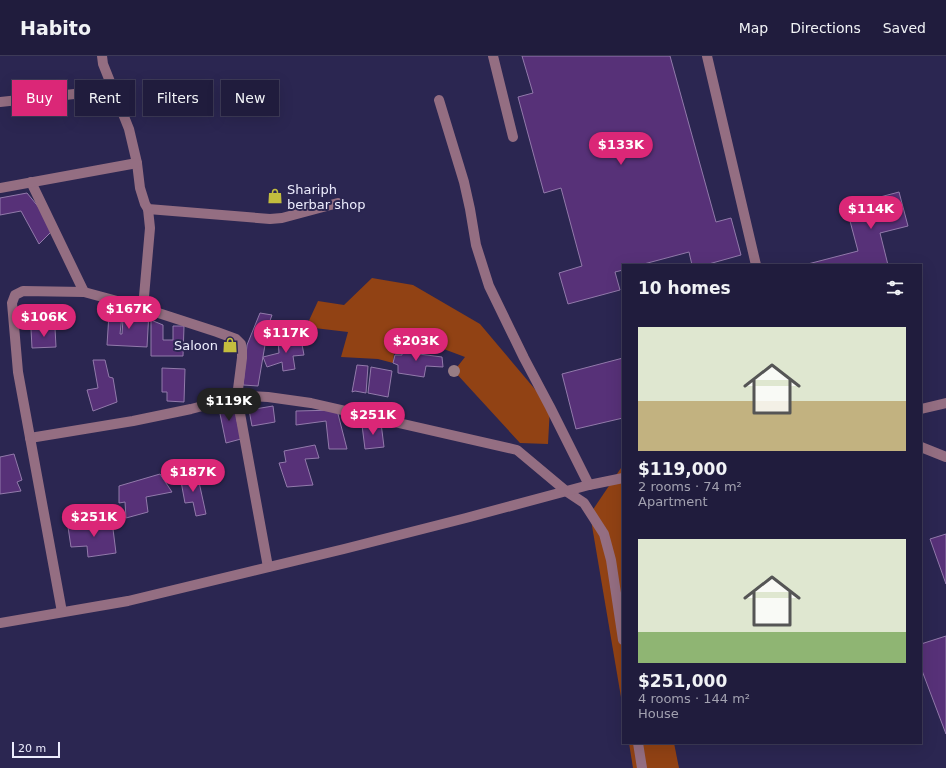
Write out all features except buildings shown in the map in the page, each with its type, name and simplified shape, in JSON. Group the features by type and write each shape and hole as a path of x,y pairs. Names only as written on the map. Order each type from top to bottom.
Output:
{"street":[{"path":"102,56 103,64 109,80"},
{"path":"493,56 513,137"},
{"path":"707,56 756,264"},
{"path":"0,102 75,94"},
{"path":"439,100 464,182 476,245 489,286 589,485"},
{"path":"124,116 129,129 137,163 140,188 148,209 150,228 143,308"},
{"path":"0,188 137,163"},
{"path":"31,182 84,292"},
{"path":"148,209 270,219 282,218 338,203"},
{"path":"62,612 18,372 12,304 15,295 23,292 84,292 143,308 217,332 236,339 239,342 242,350 242,358 237,397 268,568"},
{"path":"30,438 191,409 237,397 249,396 311,403 517,450 566,491 584,503 604,534 611,560 622,633"},
{"path":"922,409 946,403"},
{"path":"922,447 946,457"},
{"path":"0,624 128,601 268,568 443,524 589,485 622,478"},
{"path":"638,744 642,768"}],"shaded area":[{"path":"372,278 413,285 480,324 550,407 548,444 520,443 454,371 465,357 441,348 395,343 393,363 378,359 341,357 348,332 306,327 318,301 344,305"},
{"path":"622,466 622,703 590,514"},
{"path":"629,744 674,744 679,768 633,768"}],"place":[{"name":"Shariph berbar shop","path":"275,196"},
{"name":"Saloon","path":"230,345"}]}
